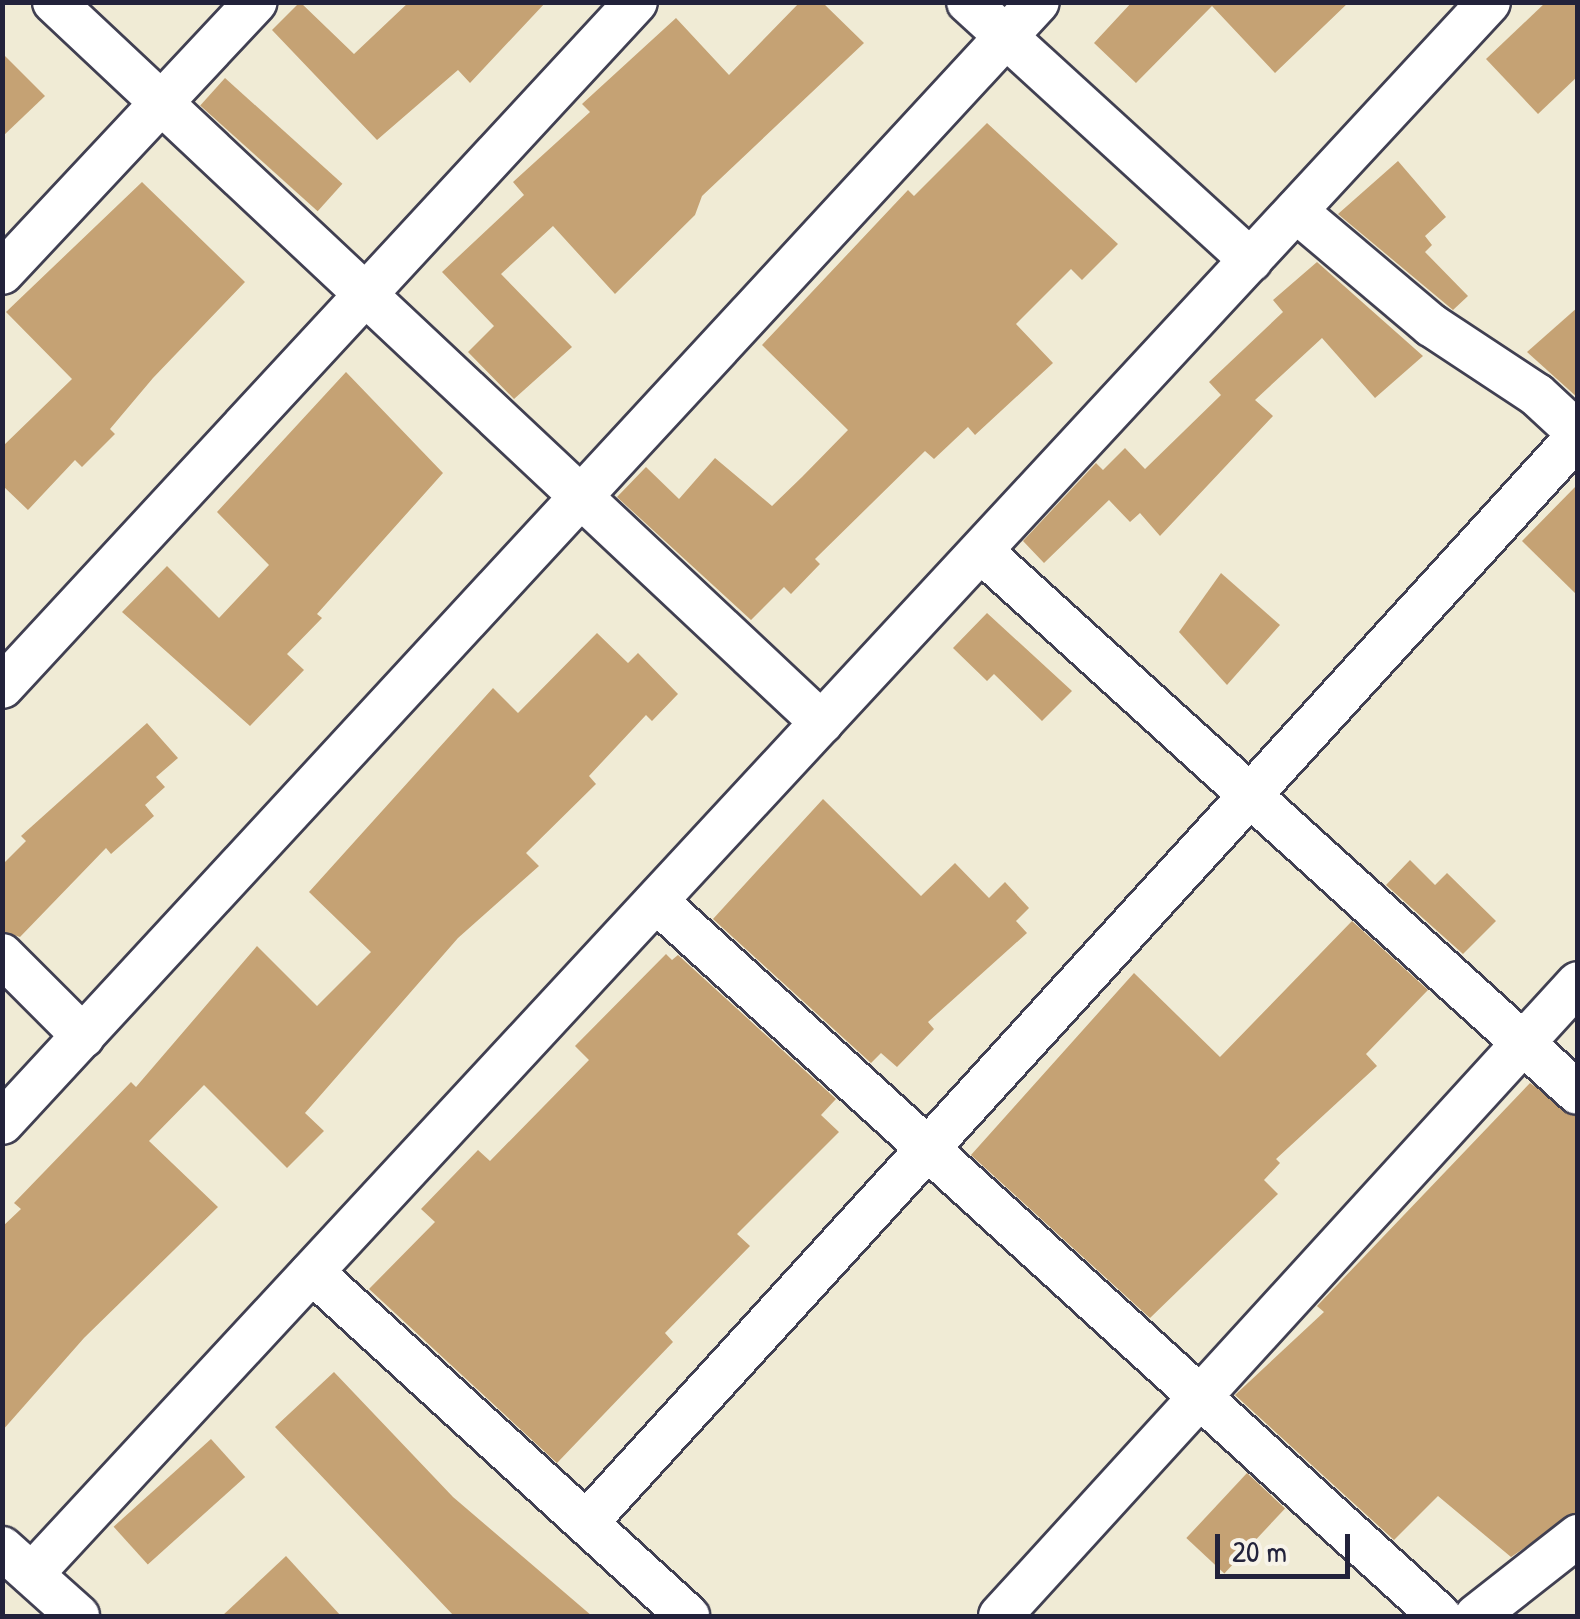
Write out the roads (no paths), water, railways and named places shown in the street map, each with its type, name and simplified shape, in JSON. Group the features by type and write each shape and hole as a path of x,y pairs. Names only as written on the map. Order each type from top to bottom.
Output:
{"street":[{"path":"54,2 822,723"},
{"path":"2,273 256,2"},
{"path":"2,687 636,2"},
{"path":"968,2 1251,260"},
{"path":"2,1123 1038,2"},
{"path":"78,1616 17,1561 312,1272 1489,2"},
{"path":"586,1523 1578,434 1537,395 1431,325 1296,211"},
{"path":"981,551 1578,1093"},
{"path":"656,901 1440,1616"},
{"path":"2,955 83,1036"},
{"path":"1000,1616 1578,982"},
{"path":"312,1272 688,1616"},
{"path":"1476,1616 1578,1536"}]}
